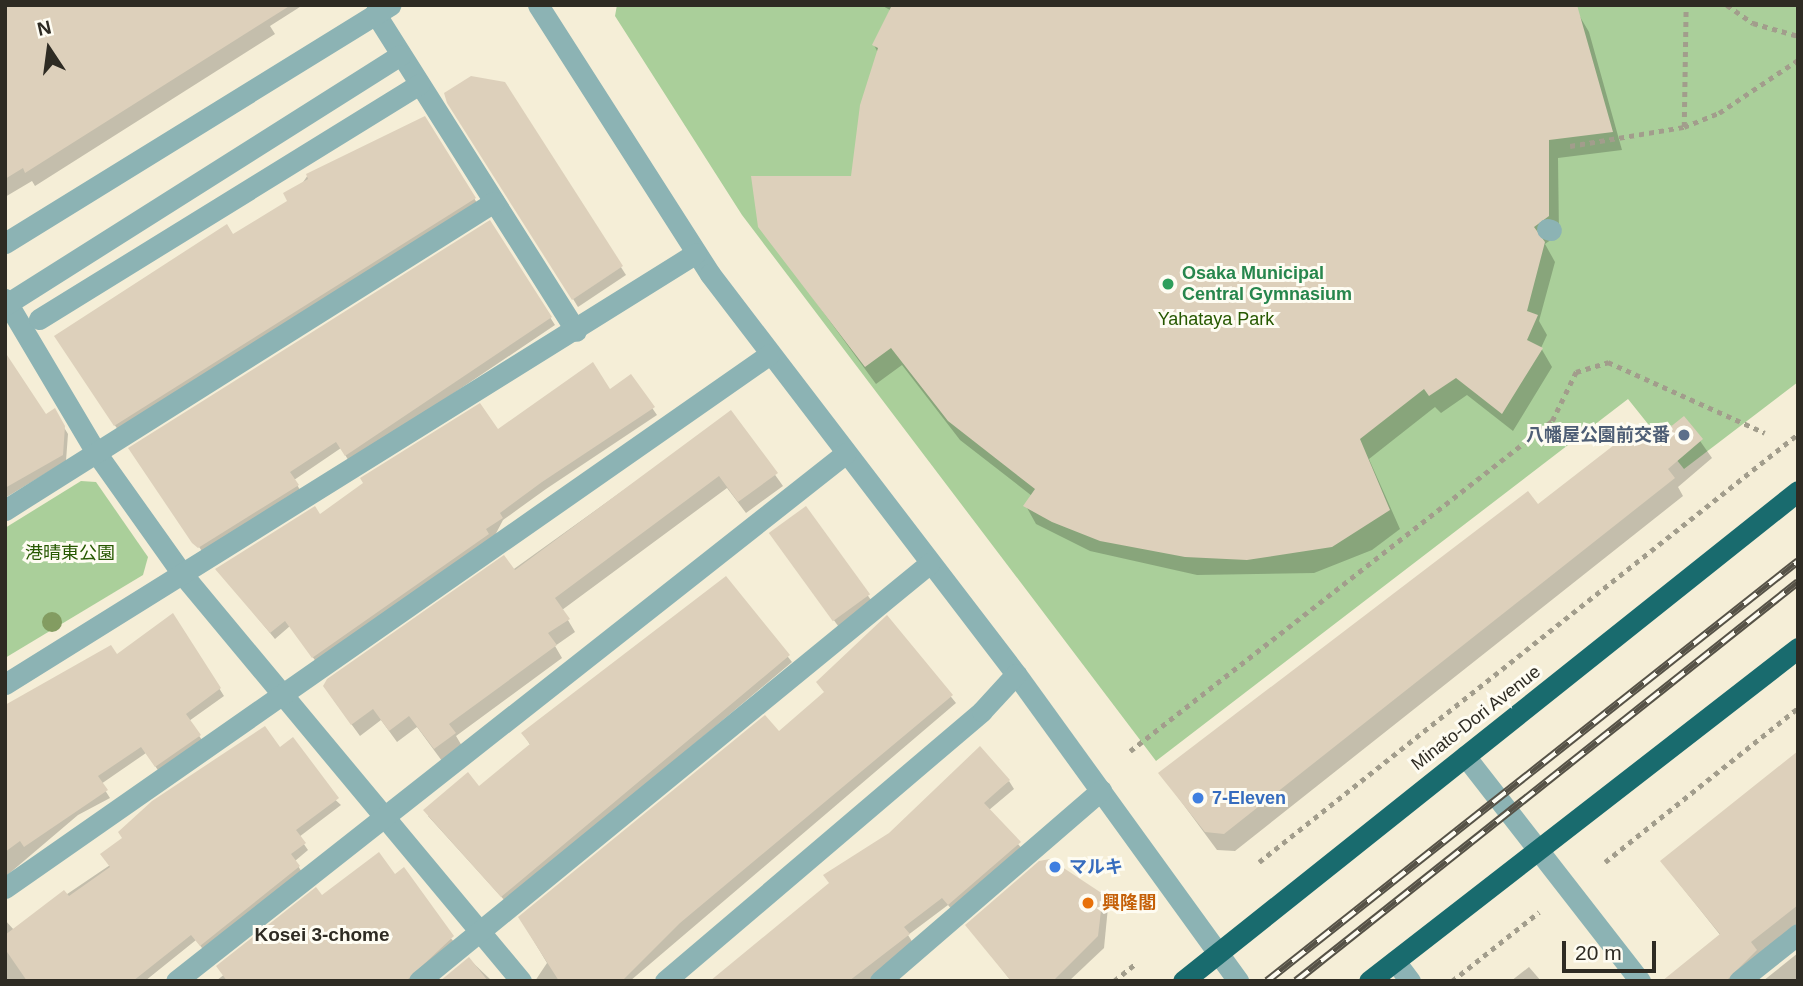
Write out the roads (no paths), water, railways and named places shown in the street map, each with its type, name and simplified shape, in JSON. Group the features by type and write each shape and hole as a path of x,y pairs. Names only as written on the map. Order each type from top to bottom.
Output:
{"highway":[{"name":"Minato-Dori Avenue","path":"1183,981 1798,491"},
{"path":"1369,981 1798,648"}],"street":[{"path":"538,5 696,253 770,354 1016,674 1238,981"},
{"path":"5,243 383,9 401,55 576,331"},
{"path":"401,55 6,302 97,454 183,575 521,981"},
{"path":"39,319 419,84"},
{"path":"5,510 494,202"},
{"path":"5,684 576,331 696,253"},
{"path":"5,888 770,354"},
{"path":"176,981 846,453"},
{"path":"419,981 930,563"},
{"path":"665,981 982,711 1016,674"},
{"path":"1465,756 1640,981"},
{"path":"880,981 1101,790"},
{"path":"1739,981 1798,934"},
{"path":"1395,961 1410,981"}],"railway":[{"path":"1267,981 1798,561"},
{"path":"1296,981 1798,582"}],"place":[{"name":"Osaka Municipal Central Gymnasium","path":"1168,284"},
{"name":"八幡屋公園前交番","path":"1684,435"},
{"name":"7-Eleven","path":"1198,798"},
{"name":"マルキ","path":"1055,867"},
{"name":"興隆閣","path":"1088,903"}],"district":[{"name":"Kosei 3-chome","path":"322,935"}],"park label":[{"name":"Yahataya Park","path":"1216,319"},
{"name":"港晴東公園","path":"70,553"}]}
